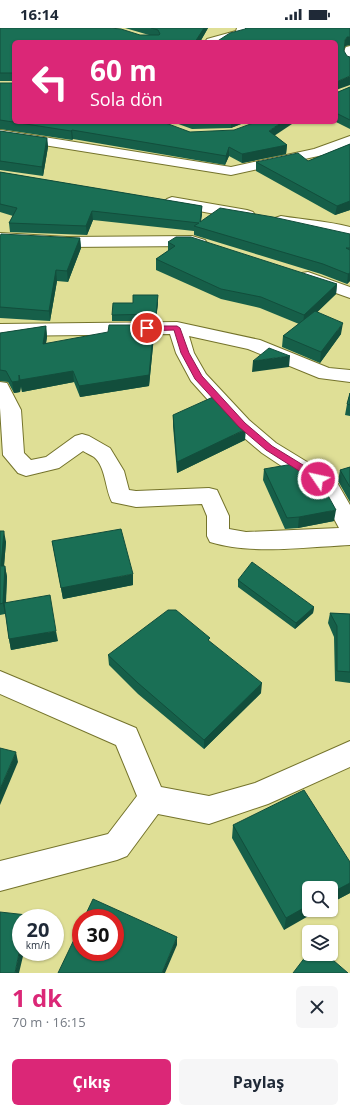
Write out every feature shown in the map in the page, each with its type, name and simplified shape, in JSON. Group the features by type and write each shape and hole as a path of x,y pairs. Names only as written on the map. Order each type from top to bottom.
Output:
{"street":[{"path":"217,40 240,33 243,28"},
{"path":"350,50 350,60"},
{"path":"0,134 231,171 318,152 350,140"},
{"path":"157,200 305,225 328,226 350,232"},
{"path":"0,238 67,242 192,241 214,248"},
{"path":"293,272 350,293"},
{"path":"0,330 177,328 253,344 326,374 350,376"},
{"path":"177,328 185,353 198,377 242,425 269,448 327,485 346,516 350,528"},
{"path":"0,388 11,410 14,456 26,468 52,464 82,441 103,452 112,471 120,496 136,498 209,496 218,516 218,536 246,541 350,536"},
{"path":"0,682 126,737 152,799"},
{"path":"152,799 209,810 258,795 350,754"},
{"path":"0,876 117,846 152,799"}],"building":[{"path":"0,28 110,28 121,29 140,35 159,35 158,30 151,28 204,28 196,40 12,40 12,73 0,73"},
{"path":"350,28 350,37 347,37 345,40 344,51 347,56 350,57 350,76 338,81 338,40 219,40 230,33 245,29"},
{"path":"0,83 12,83 12,122 0,120"},
{"path":"350,87 350,120 338,114 338,92"},
{"path":"26,124 168,124 190,132 234,130 250,124 279,124 269,131 287,145 242,154 229,147 226,156"},
{"path":"0,131 47,138 42,167 0,161"},
{"path":"350,144 350,201 337,206 256,162 298,153 308,161"},
{"path":"0,172 202,206 200,222 220,208 273,217 350,234 350,248 346,248 350,250 350,273 348,274 323,264 194,226 199,223 92,211 86,226 9,223 17,208 0,204"},
{"path":"1,234 80,238 67,271 56,270 49,311 0,307"},
{"path":"176,237 191,237 337,284 304,315 261,297 221,289 156,259 175,246 168,242"},
{"path":"133,295 158,295 156,314 112,315 113,303 133,303"},
{"path":"315,311 343,323 321,352 283,336"},
{"path":"109,325 154,325 149,375 79,386 73,371 20,380 19,375 19,381 12,382 6,371 0,370 0,333 46,326 43,344 108,332"},
{"path":"269,348 290,356 253,361"},
{"path":"350,393 350,405 347,404"},
{"path":"213,397 246,429 177,462 173,415"},
{"path":"293,464 299,468 305,480 314,477 320,481 336,510 287,518 264,469"},
{"path":"350,467 350,487 340,470"},
{"path":"121,529 133,574 61,588 52,541"},
{"path":"0,531 4,531 1,566 5,566 3,603 0,604"},
{"path":"252,562 314,607 296,623 238,580"},
{"path":"50,595 56,631 9,639 4,603"},
{"path":"168,610 176,610 210,638 208,640 262,683 204,740 108,655"},
{"path":"330,613 350,614 350,672 337,671 337,626"},
{"path":"0,748 16,752 0,789"},
{"path":"304,790 350,862 350,883 338,889 338,881 302,881 302,909 286,918 233,825"},
{"path":"93,899 115,909 88,909"},
{"path":"0,912 12,913 12,961 17,961 15,973 0,973"},
{"path":"124,913 177,937 162,973 58,973 72,944 72,961 124,961"},
{"path":"302,961 334,961 348,973 293,973"}],"route":[{"path":"147,328 177,328 185,353 198,377 221,400 242,425 269,448 318,479"}]}
